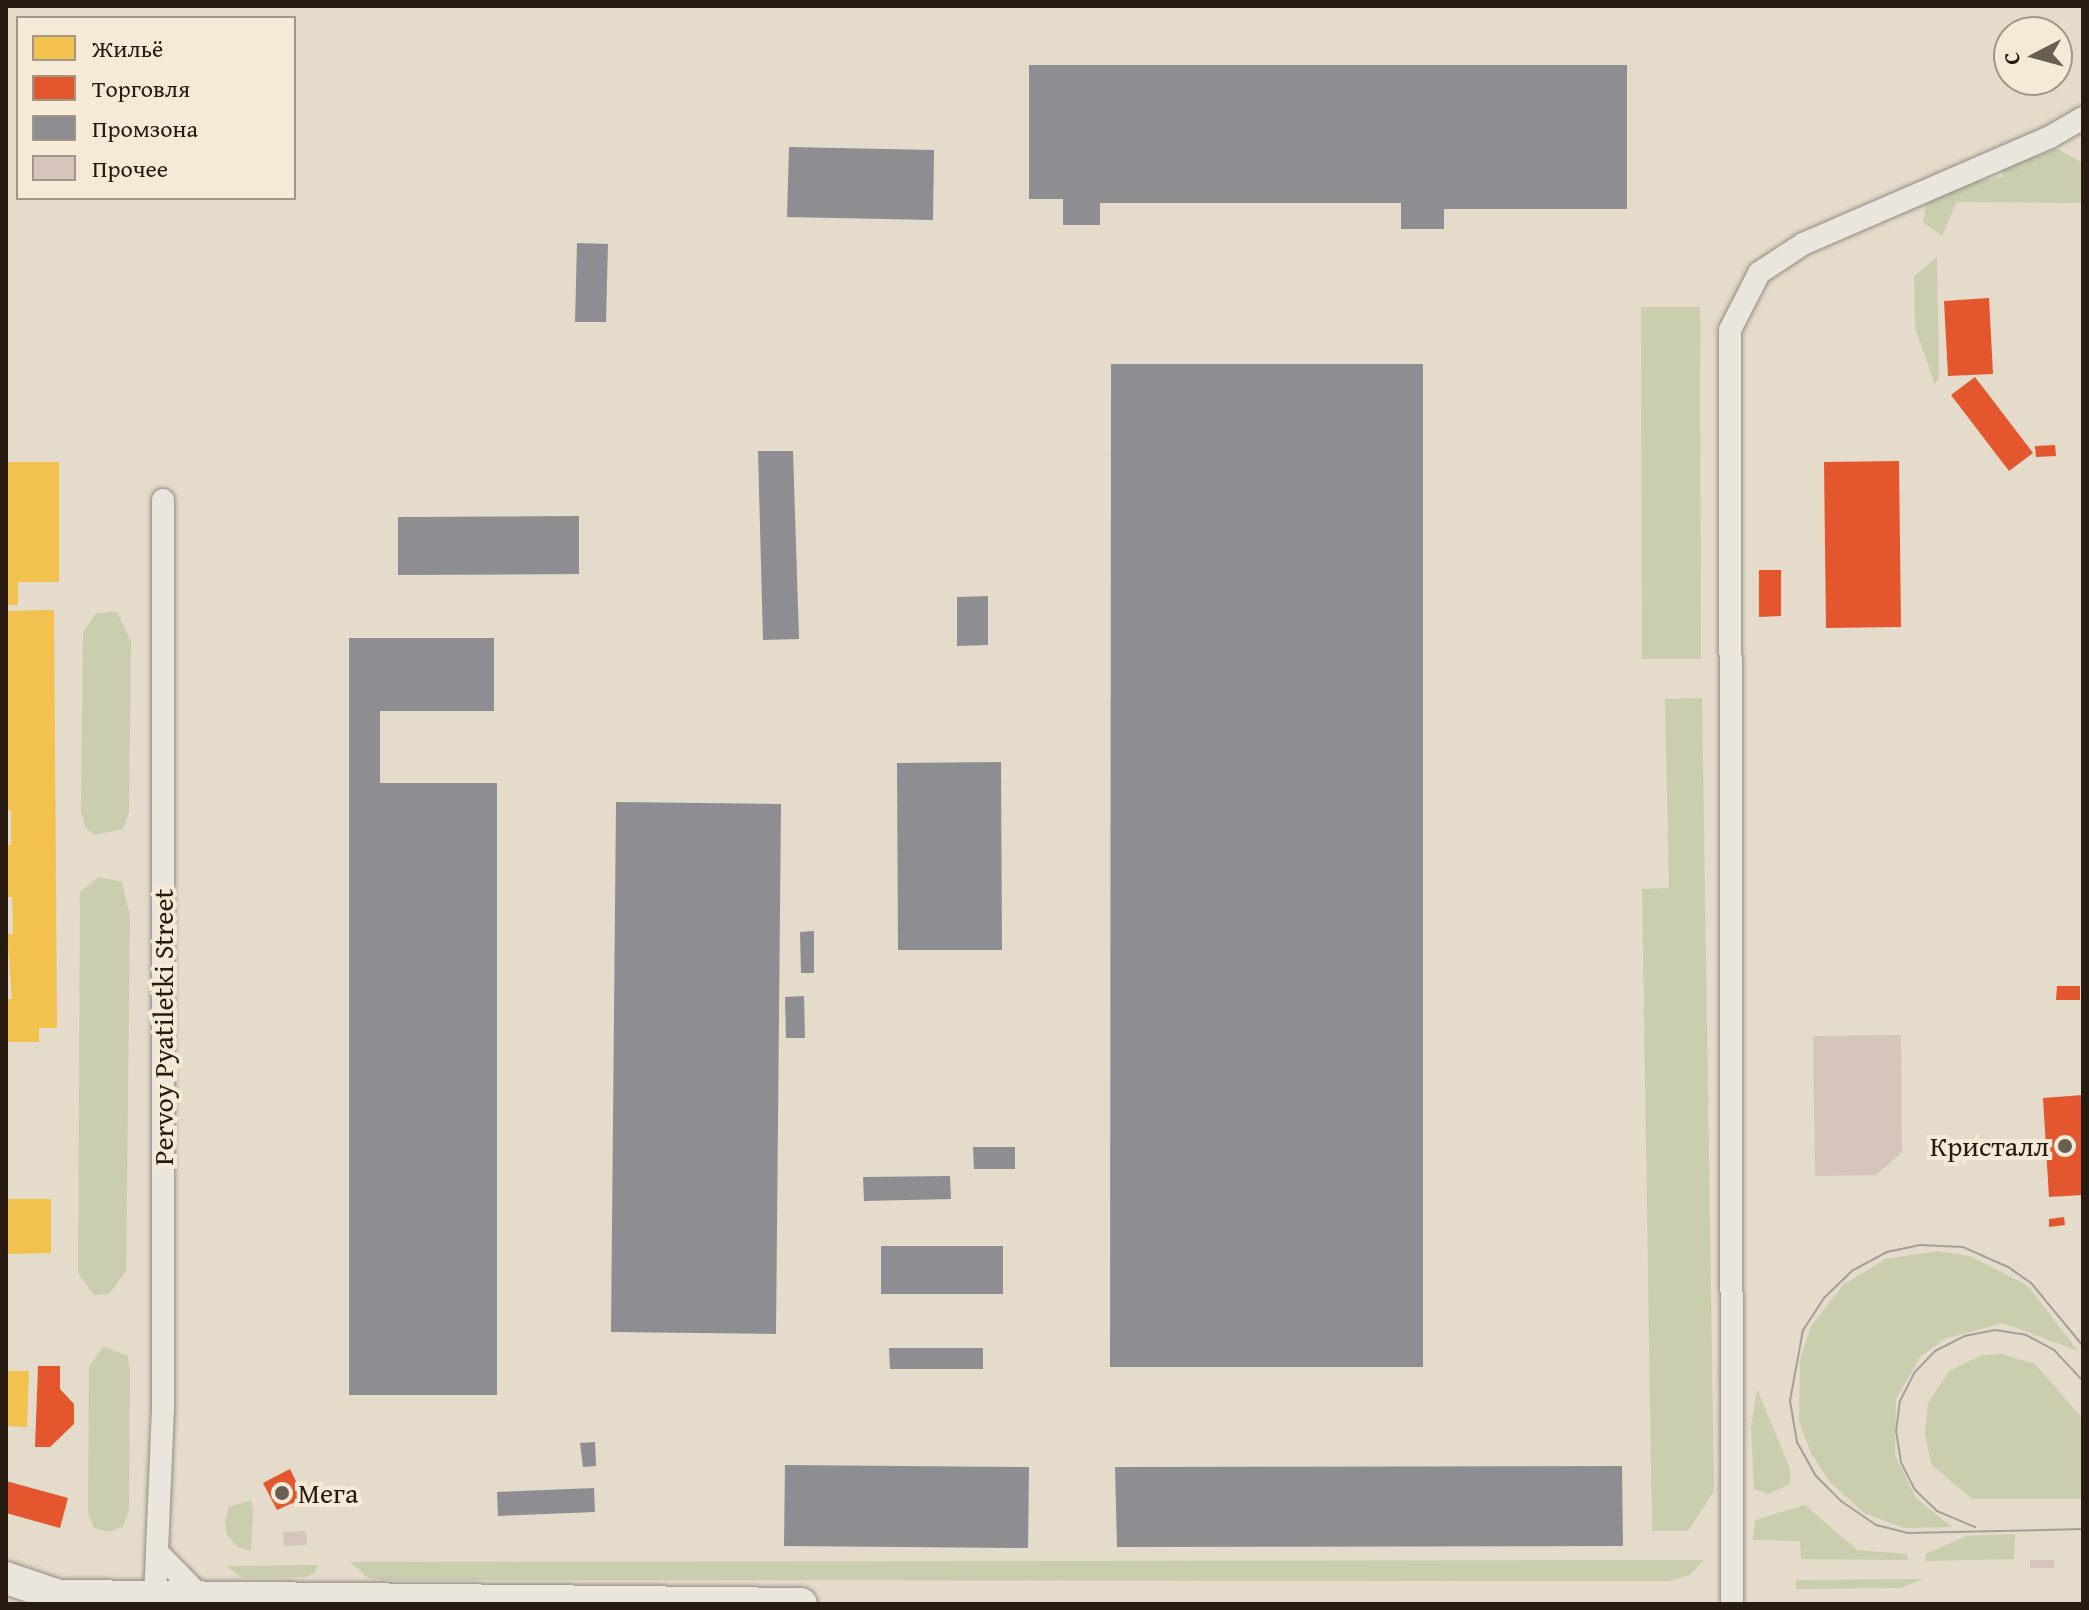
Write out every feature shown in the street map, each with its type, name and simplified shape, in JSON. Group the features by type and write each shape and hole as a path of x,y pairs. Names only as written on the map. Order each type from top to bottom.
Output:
{"main road":[{"path":"6,1578 74,1600 801,1604"}],"street":[{"path":"1732,1604 1730,330 1759,273 1803,244 2050,137 2083,118"},
{"name":"Pervoy Pyatiletki Street","path":"155,1602 163,1410 163,500"},
{"path":"158,1553 204,1602"}],"green space":[{"path":"2058,149 2083,163 2083,203 1957,202 1942,236 1923,222 1928,196 1947,186 2003,177 2002,167"},
{"path":"1937,257 1939,378 1935,384 1915,328 1914,276"},
{"path":"1641,307 1700,307 1701,659 1642,659"},
{"path":"117,612 131,641 129,812 123,829 94,835 85,827 81,812 83,633 96,613"},
{"path":"1702,698 1714,1491 1688,1531 1652,1531 1642,889 1669,888 1665,699"},
{"path":"99,877 122,882 130,916 126,1271 109,1294 94,1295 78,1273 80,892"},
{"path":"1937,1251 1970,1256 2028,1286 2078,1351 2003,1323 1944,1339 1920,1357 1896,1399 1895,1455 1916,1498 1952,1527 1904,1528 1864,1513 1829,1481 1811,1453 1799,1422 1800,1359 1811,1326 1844,1284 1886,1259"},
{"path":"103,1347 127,1355 130,1370 129,1510 123,1526 110,1532 94,1528 88,1513 89,1366"},
{"path":"2002,1354 2035,1364 2083,1419 2083,1499 1972,1499 1931,1464 1925,1433 1928,1403 1949,1371 1982,1355"},
{"path":"1757,1389 1790,1469 1790,1484 1769,1494 1754,1489 1751,1427"},
{"path":"251,1500 251,1551 238,1547 227,1535 225,1523 229,1507"},
{"path":"1805,1505 1857,1550 1907,1554 1908,1560 1801,1559 1800,1541 1753,1540 1755,1520"},
{"path":"2015,1534 2014,1559 1926,1561 1925,1554 1967,1536"},
{"path":"1704,1560 1690,1575 1670,1581 387,1580 368,1578 350,1562"},
{"path":"318,1565 315,1573 306,1577 242,1578 226,1566"},
{"path":"1923,1579 1901,1588 1796,1589 1796,1580"}],"building: Жильё":[{"path":"6,462 59,462 59,582 18,582 18,605 6,605"},
{"path":"54,610 57,1028 39,1028 39,1042 6,1042 6,999 12,999 7,934 13,934 12,897 6,897 6,845 11,845 11,810 6,811 6,611"},
{"path":"6,1199 51,1199 51,1253 6,1254"},
{"path":"6,1371 29,1371 27,1427 6,1426"}],"building: Торговля":[{"path":"1989,298 1993,374 1948,376 1944,301"},
{"path":"1975,377 2033,453 2009,471 1951,395"},
{"path":"2055,445 2056,456 2036,457 2035,446"},
{"path":"1899,461 1901,627 1826,628 1824,462"},
{"path":"1759,570 1781,570 1781,616 1759,617"},
{"path":"2057,986 2080,986 2080,1000 2056,1000"},
{"name":"Кристалл","path":"2083,1095 2083,1195 2049,1197 2043,1098"},
{"path":"2064,1217 2065,1225 2049,1227 2049,1219"},
{"path":"38,1366 60,1366 60,1389 74,1404 74,1424 50,1447 35,1447"},
{"path":"290,1469 304,1498 277,1510 263,1483"},
{"path":"6,1481 68,1498 60,1528 6,1513"}],"building: Промзона":[{"path":"1029,65 1627,65 1627,209 1444,209 1444,229 1401,229 1401,203 1100,203 1100,225 1063,225 1063,199 1029,199"},
{"path":"789,147 934,150 933,220 787,217"},
{"path":"577,243 608,244 606,322 575,322"},
{"path":"1111,364 1423,364 1423,1367 1110,1367"},
{"path":"758,451 793,451 799,639 763,640"},
{"path":"579,516 579,574 398,575 398,517"},
{"path":"988,596 988,645 957,646 957,597"},
{"path":"349,638 494,638 494,711 380,711 380,783 497,783 497,1395 349,1395"},
{"path":"1001,762 1002,950 898,950 897,763"},
{"path":"616,802 781,804 776,1334 611,1332"},
{"path":"814,931 814,973 801,973 800,932"},
{"path":"804,996 805,1038 786,1038 785,997"},
{"path":"973,1147 1015,1147 1015,1169 974,1169"},
{"path":"950,1176 951,1199 864,1201 863,1177"},
{"path":"881,1246 1003,1246 1003,1294 881,1294"},
{"path":"889,1348 983,1348 983,1369 890,1369"},
{"path":"595,1442 596,1466 583,1467 580,1443"},
{"path":"785,1465 1029,1467 1028,1548 784,1546"},
{"path":"1622,1466 1623,1546 1117,1547 1115,1467"},
{"path":"594,1488 595,1512 498,1516 497,1492"}],"building: Прочее":[{"path":"1901,1035 1902,1152 1876,1175 1815,1176 1813,1036"},
{"path":"306,1531 307,1545 284,1546 283,1532"},
{"path":"2030,1560 2054,1560 2054,1568 2030,1568"}],"tram line":[{"path":"2083,1346 2031,1283 2008,1267 1963,1247 1920,1245 1887,1252 1852,1271 1824,1298 1803,1330 1790,1401 1797,1442 1815,1475 1841,1501 1876,1525 1908,1533 2083,1529"},
{"path":"1975,1527 1937,1511 1915,1490 1901,1462 1896,1432 1900,1401 1914,1373 1935,1351 1964,1336 1995,1330 2026,1335 2054,1350 2083,1381"}],"place":[{"name":"Кристалл","path":"2065,1146"},
{"name":"Мега","path":"282,1493"}]}
